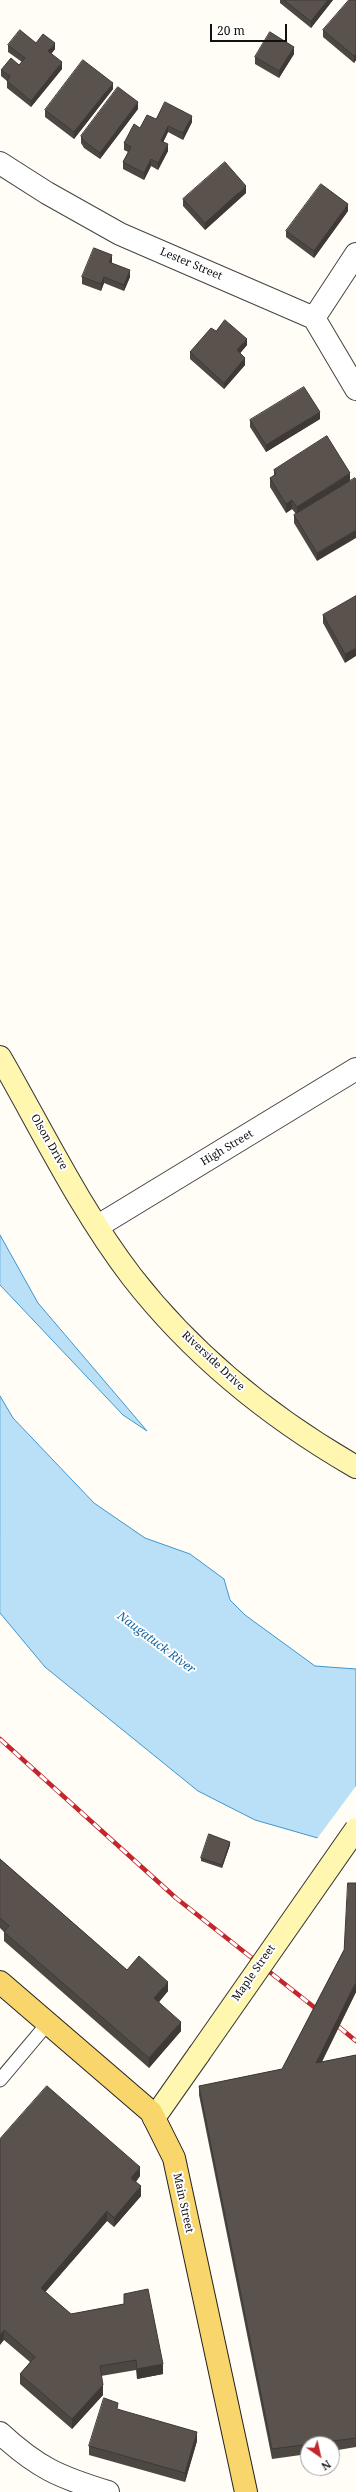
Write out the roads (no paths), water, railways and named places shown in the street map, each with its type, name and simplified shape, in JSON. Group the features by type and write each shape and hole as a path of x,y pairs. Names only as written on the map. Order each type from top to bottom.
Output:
{"main road":[{"name":"Olson Drive","path":"0,1057 98,1226"},
{"name":"Riverside Drive","path":"98,1226 132,1276 187,1338 284,1422 356,1467"},
{"name":"Maple Street","path":"154,2118 356,1829"},
{"name":"Main Street","path":"0,1982 151,2112 174,2158 246,2492"}],"street":[{"name":"Lester Street","path":"0,163 46,193 120,234 314,318"},
{"path":"356,254 314,318 356,389"},
{"name":"High Street","path":"98,1226 356,1069"},
{"path":"0,2433 35,2462 54,2474 108,2492"}],"lane":[{"path":"1,2078 48,2023"}],"water":[{"path":"0,1235 38,1303 147,1431 123,1415 0,1285"},
{"name":"Naugatuck River","path":"0,1396 13,1418 94,1503 145,1538 190,1554 224,1579 230,1600 245,1615 315,1666 356,1669 356,1849 255,1820 198,1791 45,1667 0,1613"}],"railway":[{"path":"0,1739 176,1898 319,2011"},
{"path":"339,2027 356,2041"}]}
